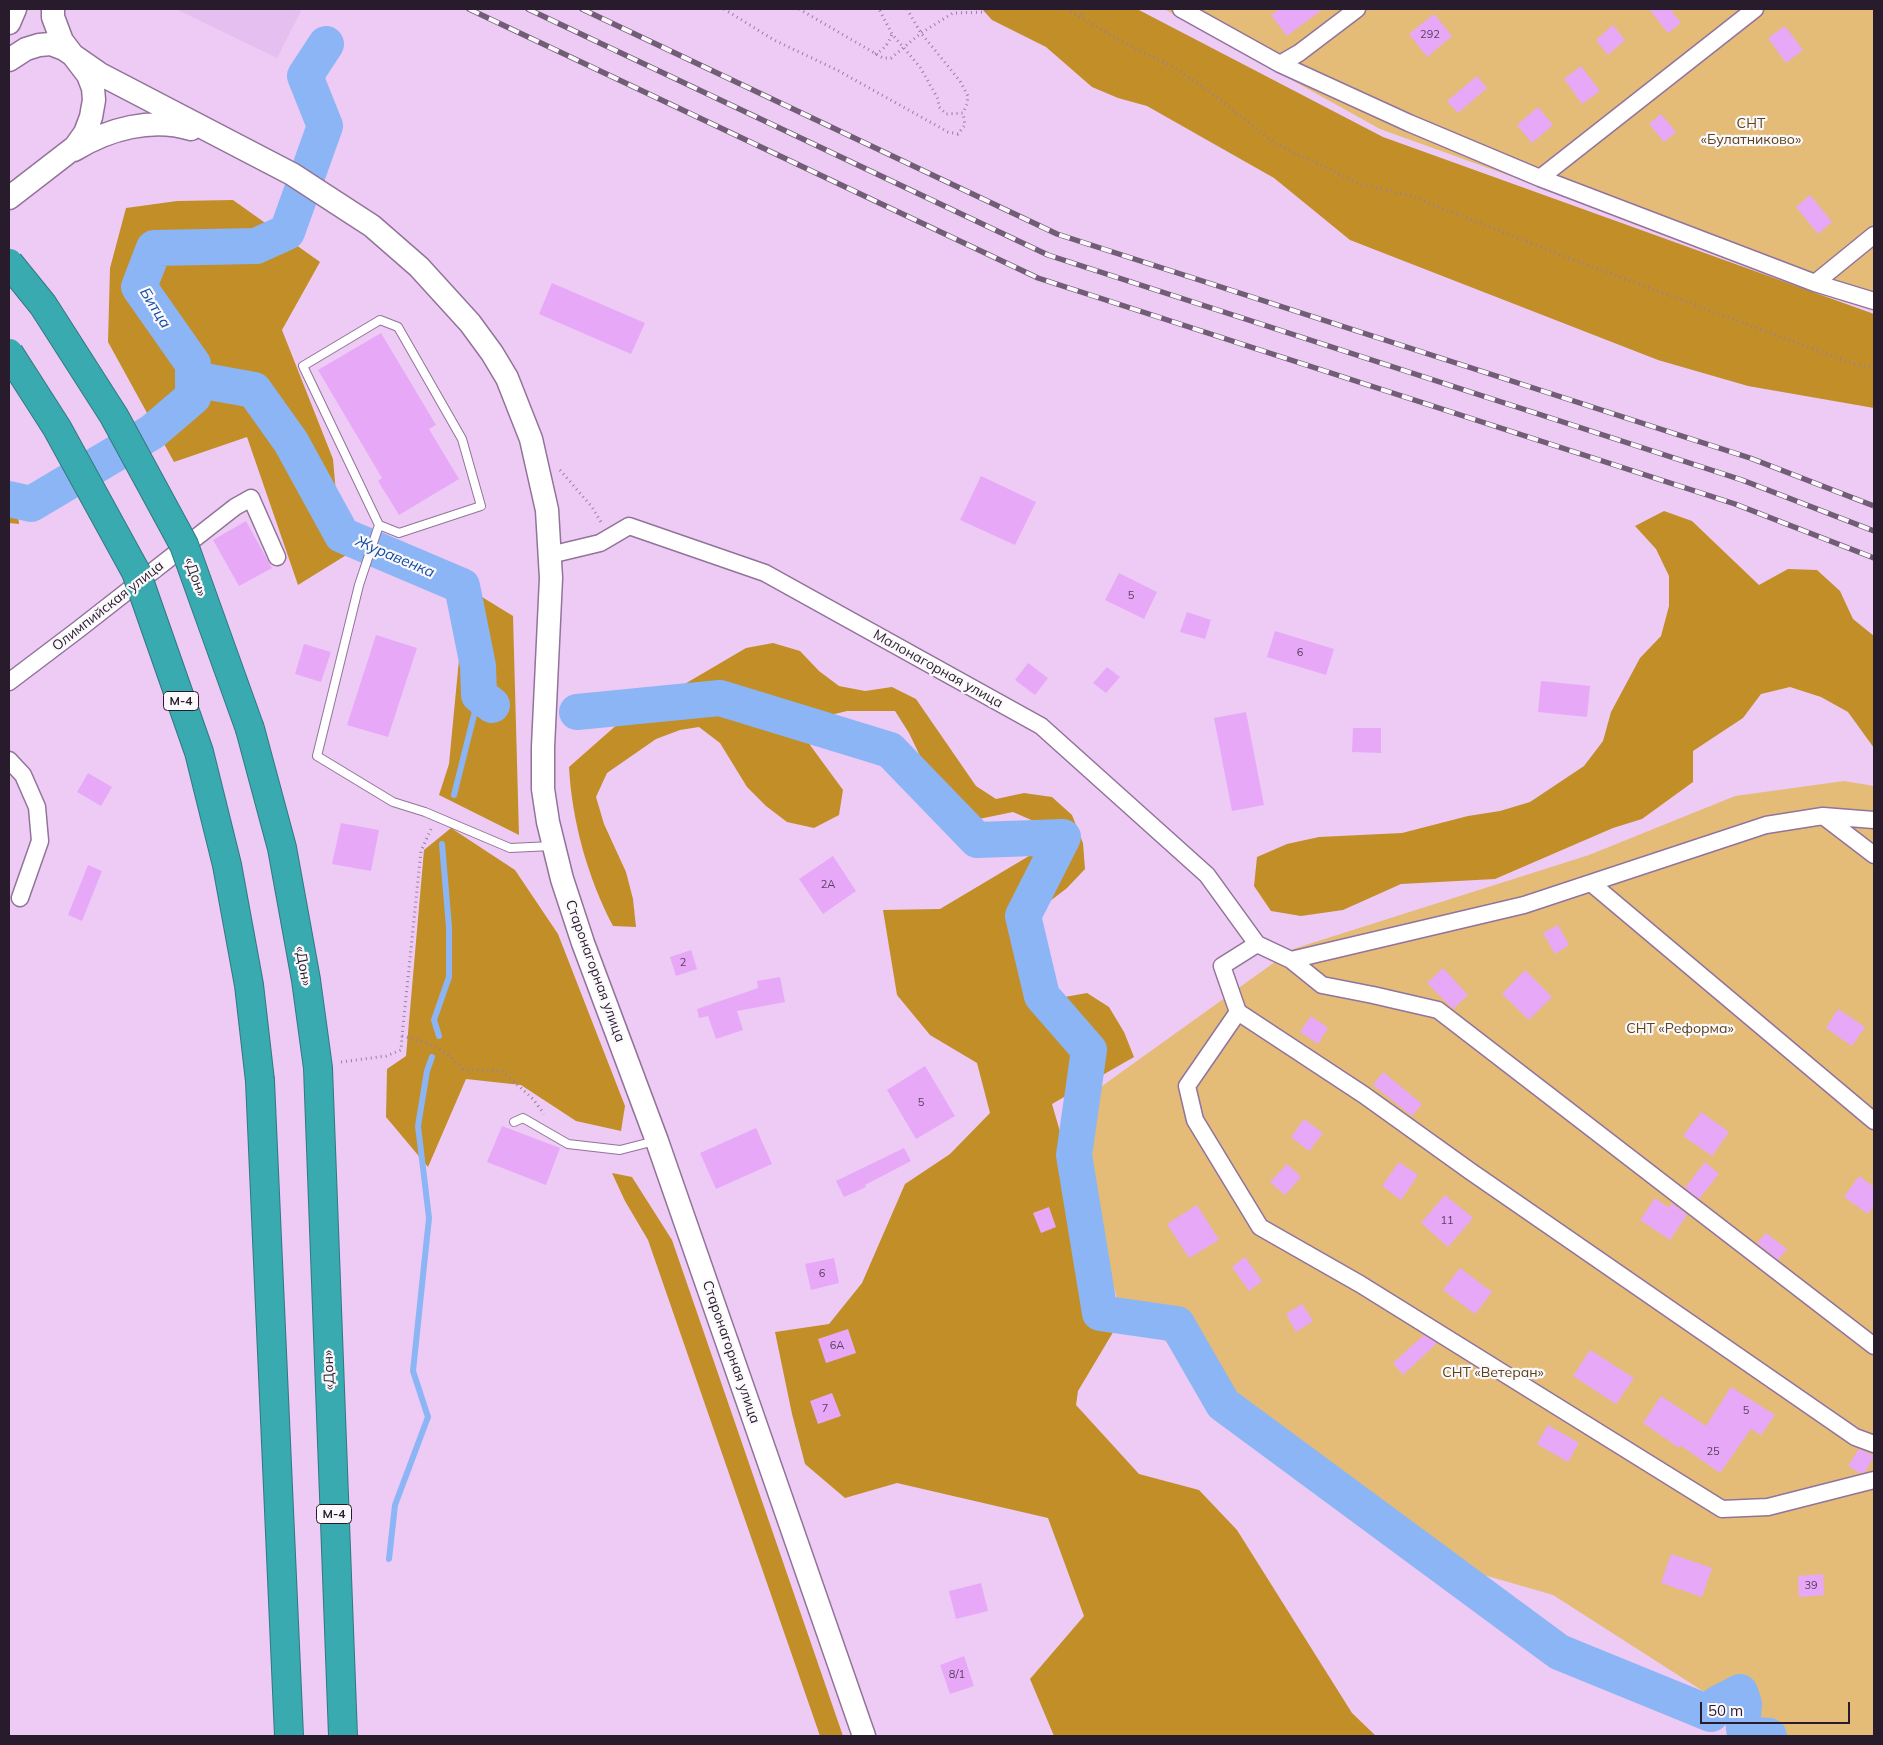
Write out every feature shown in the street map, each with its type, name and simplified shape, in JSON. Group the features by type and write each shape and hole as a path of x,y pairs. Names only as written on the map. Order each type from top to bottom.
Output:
{"highway":[{"name":"«Дон»","path":"9,263 43,305 114,416 184,545 250,729 282,848 306,980 329,1065 343,1736"},
{"name":"М-4","path":"9,353 57,428 136,572 199,752 227,865 249,985 260,1081 289,1736"}],"main road":[{"path":"9,23 15,9"},
{"path":"9,198 75,147 85,133 91,117 94,100 93,88 88,75 60,36 53,17 53,9"},
{"path":"9,60 26,49 51,44 64,49 100,74 226,140"},
{"path":"58,160 85,143 107,134 128,127 148,124 186,127 226,140"},
{"name":"Старонагорная улица","path":"226,140 292,174 390,239 446,294 492,353 507,378 531,439 547,510 551,578 542,747 543,789 554,846 583,943 657,1141 864,1736"}],"street":[{"path":"1180,9 1280,64 1409,123 1540,178 1815,282 1874,301"},
{"path":"1280,64 1299,53 1357,9"},
{"path":"1540,178 1755,9"},
{"path":"1815,282 1874,235"},
{"name":"Олимпийская улица","path":"9,682 235,507 251,498 277,557"},
{"name":"Малонагорная улица","path":"550,555 600,542 629,526 765,573 1041,726 1207,875 1257,944"},
{"path":"9,760 23,775 37,808 40,840 20,898"},
{"path":"1291,960 1524,905 1766,825 1823,816 1874,820"},
{"path":"1823,816 1874,855"},
{"path":"1592,883 1874,1121"},
{"path":"1874,1346 1438,1010 1322,985 1291,960 1257,944 1222,966 1238,1012 1364,1095 1470,1172 1855,1437 1874,1444"},
{"path":"1238,1012 1187,1086 1195,1120 1260,1227 1360,1284 1722,1509 1768,1507 1874,1480"}],"lane":[{"path":"379,525 399,534 481,506 462,439 398,327 380,320 303,366 379,525 359,585 317,756 393,802 436,817 510,848 554,846"},
{"path":"514,1122 523,1118 568,1144 620,1150 657,1141"}],"path":[{"path":"724,9 774,40 837,70 948,132 958,134 965,125 963,113 968,104 968,96 960,81 921,33 907,9"},
{"path":"799,9 883,58 891,58 921,33 953,13 986,12 988,9"},
{"path":"879,9 892,34 920,67 938,99 939,107 946,114 963,113"},
{"path":"1066,9 1130,46 1170,65 1209,91 1276,144 1360,184 1411,196 1724,316 1854,364 1874,368"},
{"path":"1079,9 1087,20"},
{"path":"874,54 884,50 892,34"},
{"path":"556,465 592,508 611,537"},
{"path":"329,1065 386,1056 401,1050 421,850 436,817"},
{"path":"402,1036 425,1041 449,1054 464,1069 502,1071 532,1099 568,1144"}],"shaded area":[{"path":"176,9 302,9 277,58"},
{"path":"982,9 1137,9 1383,137 1874,314 1874,408 1748,386 1658,360 1350,240 1274,178 1147,106 1118,98 1092,87 1046,47 992,20"},
{"path":"233,200 320,262 282,330 333,459 337,505 348,554 298,585 247,437 174,462 108,342 110,268 126,208 177,201"},
{"path":"9,483 15,487 19,524 9,523"},
{"path":"1664,511 1692,521 1759,585 1788,569 1817,570 1840,591 1853,619 1874,636 1874,748 1848,712 1821,697 1790,687 1761,694 1743,718 1693,751 1693,782 1642,819 1613,828 1495,879 1401,884 1343,910 1301,916 1271,911 1254,886 1257,857 1287,844 1319,837 1402,833 1468,816 1500,811 1530,802 1584,766 1603,741 1611,712 1640,658 1661,636 1669,606 1669,576 1656,549 1635,526"},
{"path":"482,597 513,616 519,835 439,795 449,764 462,628"},
{"path":"773,643 800,651 819,671 839,686 865,691 892,687 916,699 976,786 996,799 1024,793 1052,797 1072,815 1083,843 1085,869 1067,888 1045,905 1033,930 1027,956 1035,984 1059,998 1087,993 1109,1007 1124,1032 1134,1057 1052,1104 1115,1329 1078,1391 1076,1405 1139,1474 1199,1490 1237,1530 1352,1713 1376,1736 1054,1736 1030,1679 1084,1616 1048,1518 897,1483 845,1498 805,1464 792,1414 775,1332 829,1324 862,1283 905,1184 950,1154 990,1113 977,1063 930,1035 897,995 883,910 940,909 1034,853 1045,826 1013,812 974,820 936,780 921,758 909,733 895,711 847,711 814,719 810,745 843,790 839,815 814,828 787,822 766,806 747,787 720,743 699,727 680,730 656,739 607,773 596,797 604,824 626,872 633,899 636,927 613,926 596,889 583,849 574,808 569,767 620,722 746,648"},
{"path":"451,828 515,870 558,934 625,1106 621,1131 576,1121 521,1085 466,1079 428,1167 386,1117 387,1069 406,1056 424,850"},
{"path":"612,1173 632,1177 672,1240 843,1736 820,1736 648,1240 625,1201"}],"green space":[{"name":"СНТ «Булатниково»","path":"1164,9 1874,9 1874,307 1380,129"},
{"name":"СНТ «Ветеран»","path":"1844,781 1874,786 1874,1736 1773,1736 1553,1595 1401,1551 1117,1298 1063,1114 1293,949 1589,855 1735,796"}],"building":[{"path":"1280,9 1323,9 1287,36 1271,15"},
{"path":"1649,9 1670,9 1681,23 1668,33"},
{"path":"1434,14 1452,36 1427,57 1409,34"},
{"path":"1613,25 1625,40 1608,55 1596,40"},
{"path":"1785,26 1803,50 1786,63 1768,38"},
{"path":"1581,66 1600,91 1582,104 1564,79"},
{"path":"1477,76 1487,88 1458,113 1447,101"},
{"path":"1538,107 1553,125 1532,143 1517,125"},
{"path":"1661,114 1676,132 1664,142 1649,124"},
{"path":"1810,195 1832,222 1818,234 1796,207"},
{"path":"552,283 645,323 631,354 539,314"},
{"path":"381,333 436,425 429,429 459,479 399,515 378,481 382,478 318,370"},
{"path":"981,476 1036,502 1015,545 960,520"},
{"path":"246,521 272,568 239,586 213,540"},
{"path":"1119,573 1157,592 1144,619 1105,600"},
{"path":"1187,612 1211,620 1205,639 1180,632"},
{"path":"1275,631 1334,649 1326,675 1267,657"},
{"path":"376,635 417,648 388,737 347,725"},
{"path":"304,644 331,652 321,682 295,674"},
{"path":"1028,663 1048,678 1035,695 1015,680"},
{"path":"1107,667 1120,677 1106,693 1093,683"},
{"path":"1541,681 1590,686 1587,717 1538,712"},
{"path":"1246,712 1264,805 1232,811 1214,718"},
{"path":"1353,728 1381,728 1381,753 1352,752"},
{"path":"88,773 112,787 101,806 77,792"},
{"path":"341,823 379,830 371,871 332,864"},
{"path":"833,856 856,891 823,914 799,879"},
{"path":"88,865 102,871 82,921 68,915"},
{"path":"1558,925 1569,945 1555,954 1543,933"},
{"path":"691,950 697,969 676,976 670,957"},
{"path":"1443,968 1468,995 1453,1009 1427,983"},
{"path":"1525,970 1552,997 1529,1020 1502,994"},
{"path":"780,977 785,1002 737,1011 743,1030 716,1039 708,1016 699,1018 697,1009 758,988 757,981"},
{"path":"1838,1009 1865,1027 1852,1046 1826,1028"},
{"path":"1311,1016 1328,1028 1318,1044 1300,1032"},
{"path":"925,1066 955,1116 916,1139 887,1090"},
{"path":"1383,1072 1422,1104 1412,1116 1373,1085"},
{"path":"1701,1112 1729,1132 1712,1156 1683,1136"},
{"path":"1304,1119 1323,1133 1309,1151 1291,1137"},
{"path":"502,1126 560,1148 546,1185 487,1162"},
{"path":"756,1128 772,1164 716,1189 700,1153"},
{"path":"904,1148 911,1161 865,1185 866,1187 844,1197 836,1181"},
{"path":"1399,1162 1418,1175 1401,1200 1382,1186"},
{"path":"1705,1162 1719,1174 1699,1199 1685,1188"},
{"path":"1287,1164 1301,1177 1285,1195 1270,1182"},
{"path":"1859,1176 1874,1187 1874,1206 1868,1214 1844,1197"},
{"path":"1445,1195 1473,1218 1448,1247 1421,1223"},
{"path":"1655,1198 1669,1208 1672,1203 1687,1215 1670,1240 1640,1220"},
{"path":"1197,1205 1219,1240 1189,1258 1167,1224"},
{"path":"1049,1207 1056,1227 1041,1233 1033,1213"},
{"path":"1766,1233 1787,1249 1778,1260 1757,1243"},
{"path":"1245,1257 1262,1281 1249,1291 1232,1267"},
{"path":"834,1258 839,1283 811,1290 805,1264"},
{"path":"1460,1268 1492,1292 1475,1314 1443,1290"},
{"path":"1302,1304 1313,1321 1296,1332 1286,1314"},
{"path":"848,1329 856,1353 826,1363 818,1339"},
{"path":"1424,1335 1437,1343 1403,1375 1393,1363"},
{"path":"1590,1350 1634,1378 1616,1404 1573,1376"},
{"path":"1731,1387 1775,1415 1761,1435 1751,1429 1720,1473 1680,1445 1679,1448 1643,1423 1661,1396 1706,1426"},
{"path":"832,1393 841,1416 818,1424 810,1401"},
{"path":"1548,1425 1579,1443 1568,1462 1537,1444"},
{"path":"1859,1449 1874,1456 1865,1472 1860,1473 1848,1466"},
{"path":"1671,1554 1712,1568 1702,1597 1661,1583"},
{"path":"1823,1574 1824,1595 1799,1597 1798,1576"},
{"path":"981,1583 988,1611 956,1619 949,1591"},
{"path":"964,1656 974,1686 950,1694 940,1665"}],"waterway":[{"name":"Битца","path":"9,499 31,504 152,432 193,397 193,364 139,287 154,248 256,246 287,232 325,126 305,76 326,44"},
{"name":"Журавенка","path":"193,379 254,390 291,442 342,535 462,586 478,666 479,695 492,705"},
{"path":"454,795 479,695"},
{"path":"577,712 720,698 890,750 977,840 1063,837 1023,916 1042,996 1089,1050 1074,1155 1100,1313 1177,1324 1223,1404 1559,1652 1711,1714 1717,1704 1740,1692 1744,1704 1744,1729 1756,1735 1769,1736"},
{"path":"439,1036 434,1020 449,977 449,927 442,844"},
{"path":"389,1559 395,1505 428,1417 413,1371 429,1218 418,1126 427,1071 432,1057"}],"railway":[{"path":"469,9 1038,278 1735,504 1874,558"},
{"path":"528,9 1048,255 1742,480 1874,531"},
{"path":"582,9 1057,234 1750,458 1874,506"}],"park label":[{"name":"СНТ «Реформа»","path":"1680,1029"}]}
